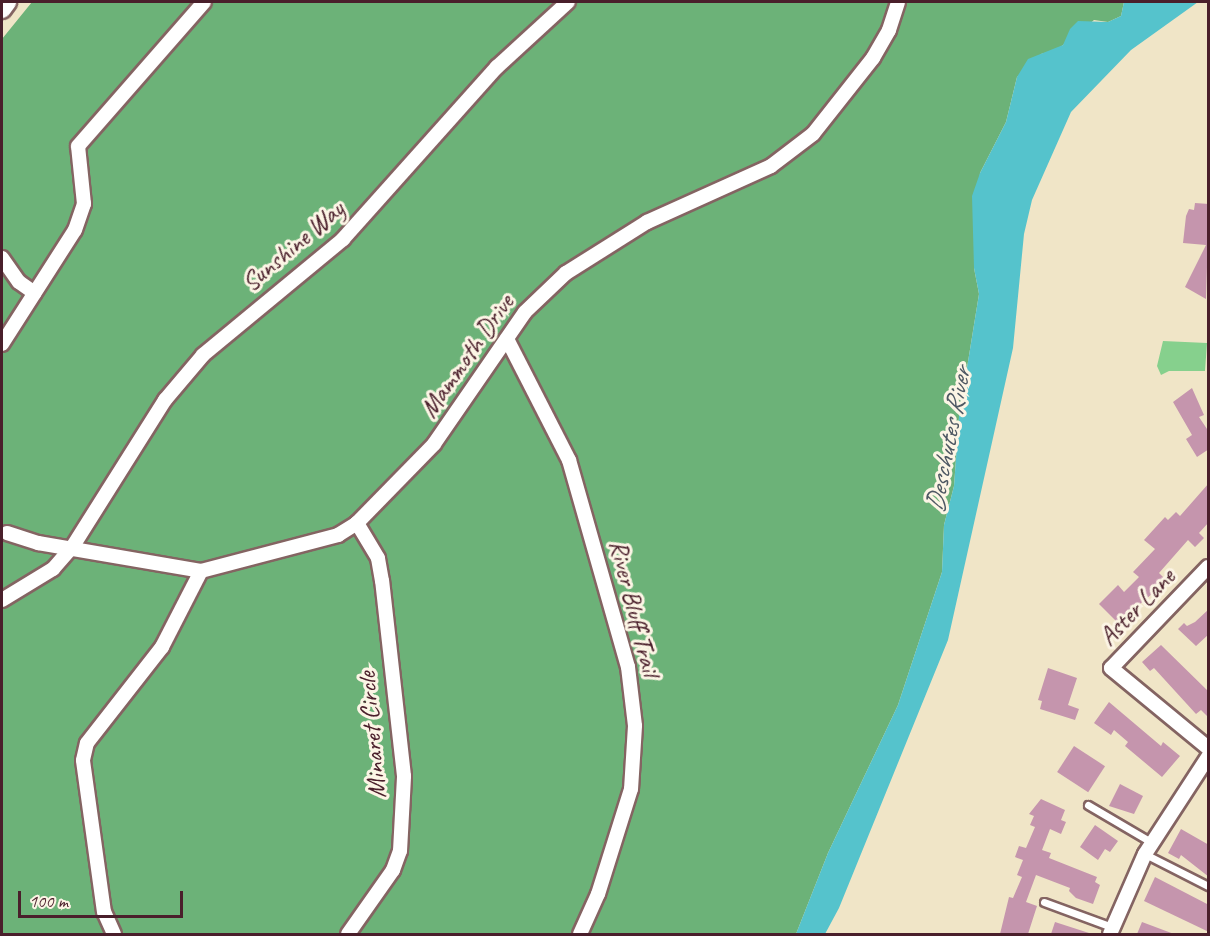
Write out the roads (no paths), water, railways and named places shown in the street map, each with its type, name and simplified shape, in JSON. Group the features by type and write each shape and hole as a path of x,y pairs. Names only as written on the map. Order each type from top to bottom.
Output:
{"main road":[{"path":"2,9 8,2"}],"street":[{"path":"2,344 75,230 84,204 78,146 204,2"},
{"name":"Sunshine Way","path":"73,546 165,400 203,355 351,231 497,67 568,2"},
{"name":"Mammoth Drive","path":"4,532 38,543 73,546 201,571 338,535 357,523 434,444 507,339 545,292 589,256 647,222 771,166 813,134 873,58 889,30 898,2"},
{"path":"2,258 19,282 35,293"},
{"name":"River Bluff Trail","path":"507,339 569,460 628,667 635,726 631,789 598,894 580,934"},
{"name":"Minaret Circle","path":"348,934 376,897 400,851 404,776 378,558 357,523"},
{"path":"2,600 46,574 73,546"},
{"name":"Aster Lane","path":"1209,567 1111,668 1209,748"},
{"path":"114,934 104,912 83,760 87,743 162,647 201,571"},
{"path":"1111,931 1148,848 1209,757"}],"lane":[{"path":"1088,805 1148,848 1209,886"},
{"path":"1044,902 1111,931"}],"water":[{"path":"1124,2 1198,2 1131,50 1071,112 1032,200 1024,234 1013,348 948,640 839,908 825,934 796,934 828,853 898,705 942,572 944,525 954,486 959,417 979,294 974,268 972,196 980,173 1006,122 1017,77 1028,59 1063,45 1070,29 1078,21 1108,22 1121,16"}],"water label":[{"name":"Deschutes River","path":"948,440"}]}
